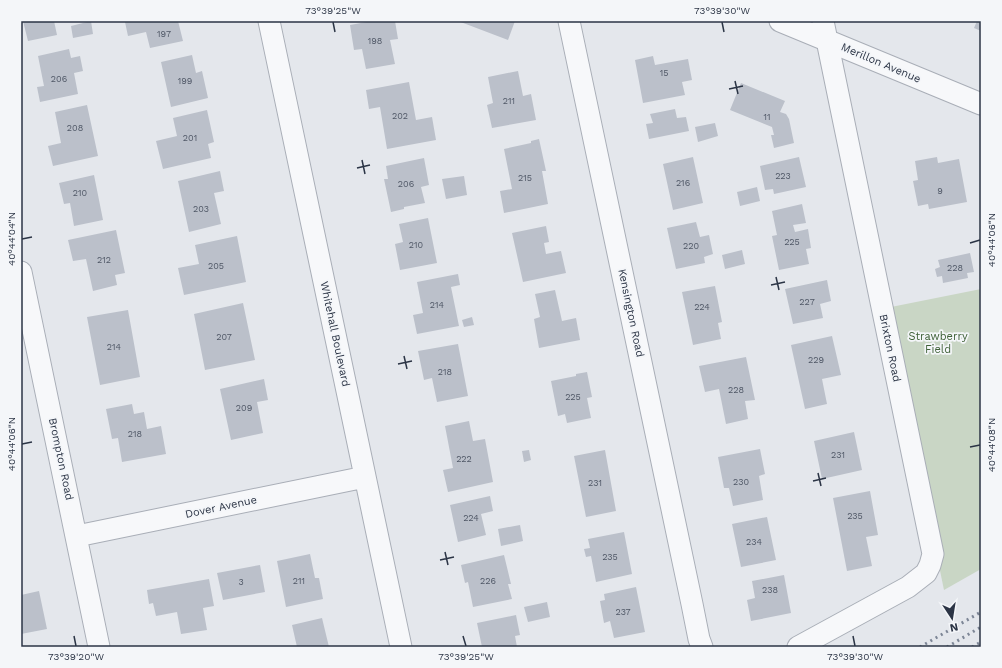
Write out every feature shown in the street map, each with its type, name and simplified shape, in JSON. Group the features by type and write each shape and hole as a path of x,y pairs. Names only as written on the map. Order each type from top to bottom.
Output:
{"street":[{"name":"Whitehall Boulevard","path":"268,21 401,647"},
{"name":"Kensington Road","path":"570,21 699,639 702,647"},
{"name":"Merillon Avenue","path":"780,21 825,31 981,104"},
{"name":"Brixton Road","path":"798,647 908,586 926,574 930,565 932,554 825,31"},
{"name":"Brompton Road","path":"21,272 99,647"},
{"name":"Dover Avenue","path":"77,536 365,477"}],"green space":[{"name":"Strawberry Field","path":"981,289 981,569 944,590 886,308"}],"building":[{"path":"23,21 54,21 57,35 28,41"},
{"path":"91,21 93,34 73,38 71,26"},
{"path":"178,21 183,41 150,48 146,32 128,36 125,22"},
{"path":"372,21 395,21 398,39 390,40 395,64 366,69 362,49 354,50 350,25"},
{"path":"458,21 515,21 508,40"},
{"path":"977,21 981,21 981,31 974,28"},
{"path":"69,49 71,58 80,56 83,71 74,73 78,94 40,102 37,87 44,86 38,56"},
{"path":"192,55 196,73 202,71 208,98 171,107 161,62"},
{"path":"653,56 655,65 688,59 692,80 682,82 685,95 643,103 635,60"},
{"path":"518,71 523,96 531,94 536,120 492,128 487,105 493,103 488,77"},
{"path":"409,82 416,120 432,117 436,140 387,149 380,107 369,109 366,90"},
{"path":"741,83 785,101 780,112 786,114 789,119 794,143 774,148 771,135 774,135 772,127 730,110"},
{"path":"87,105 98,156 53,166 48,146 61,143 55,112"},
{"path":"675,109 677,118 686,117 689,131 649,139 646,124 653,123 650,114"},
{"path":"207,110 214,142 208,144 211,158 163,169 156,141 177,136 173,118"},
{"path":"715,123 718,136 698,142 695,127"},
{"path":"539,139 546,171 542,171 548,204 504,213 500,191 512,189 504,149 531,143 531,141"},
{"path":"693,157 703,203 673,210 663,164"},
{"path":"799,157 806,187 774,194 773,189 765,190 760,166"},
{"path":"937,157 938,163 959,159 967,202 929,209 928,204 918,206 913,181 918,180 915,161"},
{"path":"424,158 429,185 421,187 425,203 404,207 404,209 391,212 384,179 388,179 386,166"},
{"path":"220,171 224,191 214,193 221,224 189,232 178,181"},
{"path":"94,175 103,220 74,226 70,203 64,204 59,183"},
{"path":"464,176 467,195 446,199 442,179"},
{"path":"757,187 760,201 740,206 737,192"},
{"path":"802,204 806,223 793,225 795,232 808,229 811,248 806,249 809,264 779,270 772,236 777,235 772,211"},
{"path":"428,218 437,263 400,270 395,244 403,242 399,224"},
{"path":"696,222 700,237 709,235 713,254 704,257 705,263 676,269 667,228"},
{"path":"546,226 549,242 544,243 546,254 561,251 566,273 523,282 512,233"},
{"path":"116,230 125,273 115,275 117,285 93,291 86,259 73,261 68,240"},
{"path":"237,236 246,282 184,295 178,268 199,264 195,245"},
{"path":"742,250 745,264 725,269 722,255"},
{"path":"970,253 974,272 967,273 968,278 943,283 942,276 937,277 935,269 940,267 938,260"},
{"path":"458,274 460,285 451,287 459,326 417,334 413,315 423,313 417,282"},
{"path":"827,280 831,301 820,304 823,318 793,324 785,289"},
{"path":"715,286 722,322 718,323 721,339 693,345 682,292"},
{"path":"555,290 562,321 576,318 580,340 539,348 534,319 540,317 535,294"},
{"path":"243,303 255,360 205,370 194,314"},
{"path":"128,310 140,377 100,385 87,317"},
{"path":"472,317 474,325 464,327 462,320"},
{"path":"832,336 841,375 822,379 827,404 805,409 791,345"},
{"path":"458,344 468,396 437,402 432,378 424,380 418,351"},
{"path":"746,357 755,400 745,401 748,419 726,424 719,389 705,392 699,366"},
{"path":"587,372 592,397 587,398 591,418 567,423 565,414 558,416 551,381 576,376 576,374"},
{"path":"264,379 268,400 257,402 263,433 231,440 220,389"},
{"path":"132,404 134,414 144,412 147,429 161,426 166,454 122,462 118,438 112,439 106,409"},
{"path":"469,421 473,441 485,439 493,482 448,492 443,470 453,468 445,426"},
{"path":"854,432 862,470 822,479 814,441"},
{"path":"760,449 765,474 759,476 763,500 733,506 729,488 724,488 718,457"},
{"path":"529,450 531,460 524,462 522,451"},
{"path":"605,450 616,511 586,517 574,456"},
{"path":"870,491 878,535 866,537 872,566 847,571 833,498"},
{"path":"490,496 493,511 481,514 486,535 458,542 450,505"},
{"path":"767,517 776,560 741,567 732,524"},
{"path":"520,525 523,541 501,546 498,529"},
{"path":"624,532 632,574 596,582 591,556 586,557 584,549 590,548 588,539"},
{"path":"310,554 315,578 319,578 323,599 286,607 277,561"},
{"path":"504,555 511,584 508,584 512,599 473,607 468,582 465,583 461,565"},
{"path":"260,565 265,592 223,600 217,573"},
{"path":"784,575 791,613 751,621 747,600 755,598 752,581"},
{"path":"209,579 214,606 203,608 207,630 181,634 177,612 156,616 153,603 149,604 147,590"},
{"path":"636,587 645,632 614,638 610,621 604,623 600,601 605,600 604,594"},
{"path":"39,591 47,629 21,634 21,595"},
{"path":"547,602 550,617 528,622 524,607"},
{"path":"516,615 520,635 515,636 517,647 482,647 477,623"},
{"path":"322,618 329,647 297,647 292,625"}],"railway":[{"path":"920,647 981,612"},
{"path":"947,647 981,627"},
{"path":"972,647 981,642"}]}
